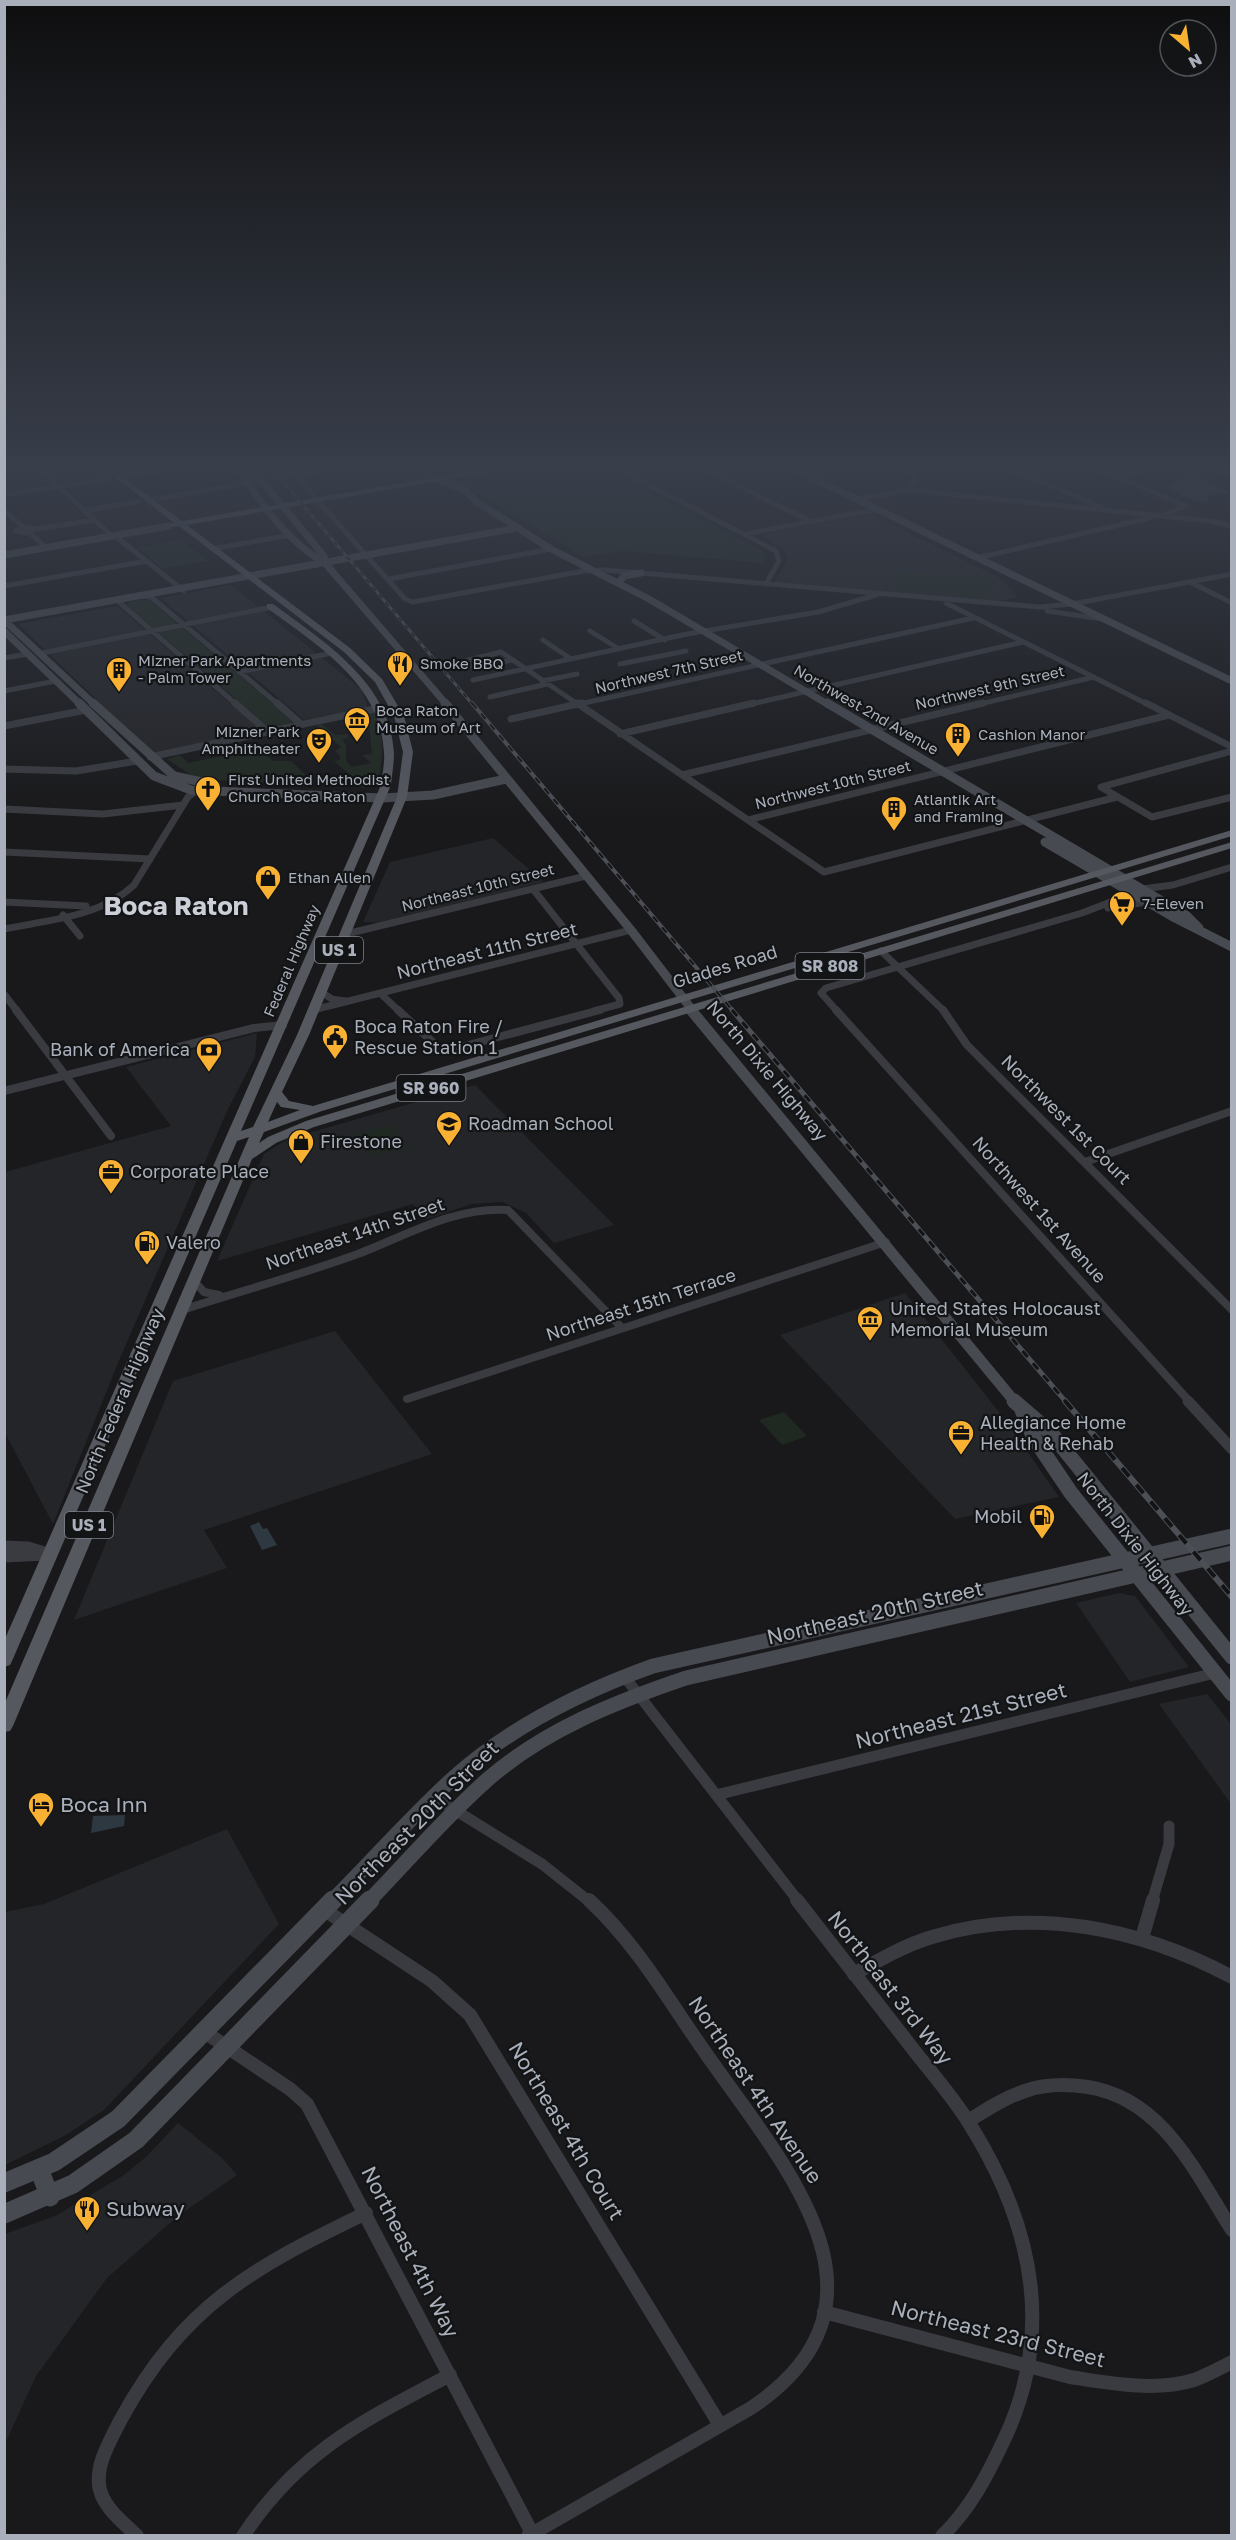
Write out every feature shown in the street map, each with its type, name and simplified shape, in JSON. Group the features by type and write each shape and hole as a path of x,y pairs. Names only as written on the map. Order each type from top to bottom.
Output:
{"main road":[{"path":"242,584 249,589"},
{"name":"US 1","path":"257,584 355,657 390,696 399,716 408,752 402,797 346,934 276,1093"},
{"name":"Federal Highway","path":"215,1173 283,1025 383,795 390,754 386,726 379,708 356,675 332,653 262,600"},
{"path":"369,692 390,696"},
{"path":"379,708 399,716"},
{"name":"Glades Road","path":"247,1154 272,1140 310,1124 552,1051 688,1004 1101,870 1232,833"},
{"name":"Glades Road","path":"231,1139 259,1127 318,1108 881,951 1232,845"},
{"path":"330,915 335,927 346,934"},
{"path":"318,942 329,947 335,959"},
{"path":"276,1093 279,1100 290,1106 318,1108"},
{"name":"North Federal Highway","path":"4,1726 10,1698 64,1584 179,1311 276,1093"},
{"path":"244,1111 251,1122 259,1127 278,1129 310,1124"},
{"path":"231,1139 243,1143 247,1154"},
{"name":"North Federal Highway","path":"4,1661 172,1279 215,1173"},
{"path":"172,1279 183,1286 191,1287"},
{"path":"64,1526 65,1543 69,1551 76,1554"},
{"path":"51,1554 58,1560 63,1572 64,1584"}],"street":[{"path":"175,584 183,590"},
{"path":"5,623 215,584"},
{"name":"North Dixie Highway","path":"343,584 457,717 631,930 688,1004 1021,1409 1052,1433 1147,1555 1232,1657"},
{"path":"392,584 405,599 422,602 520,584"},
{"name":"Northwest 2nd Avenue","path":"614,584 794,694 1013,823 1163,901 1186,915 1199,928"},
{"name":"Northwest 2nd Avenue","path":"622,584 1026,821 1101,870"},
{"path":"761,584 1014,607 1103,619"},
{"path":"1030,584 1232,681"},
{"path":"1014,607 1072,604 1189,584"},
{"path":"1193,584 1232,603"},
{"path":"473,680 865,601 876,595"},
{"path":"147,596 302,724"},
{"path":"941,600 1232,749"},
{"path":"120,601 268,732"},
{"path":"42,653 272,607"},
{"name":"Northwest 7th Street","path":"511,719 973,618"},
{"path":"634,621 664,640"},
{"path":"5,623 28,654 154,776 196,790 281,791 402,797 433,795 506,779"},
{"path":"5,623 42,653 150,757 174,776 206,784 281,791"},
{"path":"590,631 619,649"},
{"path":"543,640 571,659"},
{"path":"620,734 1023,642"},
{"path":"641,645 660,656"},
{"path":"621,664 686,651"},
{"path":"512,660 474,667 461,662 501,652 824,872 1117,798"},
{"path":"239,672 332,653"},
{"path":"4,658 28,654"},
{"path":"490,697 577,674"},
{"name":"Northwest 9th Street","path":"682,775 1094,677"},
{"path":"4,691 56,681 79,688"},
{"path":"77,702 107,715"},
{"path":"150,757 379,708"},
{"path":"4,726 86,710"},
{"name":"Northwest 10th Street","path":"748,820 1169,715"},
{"path":"1232,749 1101,787 1117,798 1157,818 1232,797"},
{"path":"4,769 76,771 137,760"},
{"path":"4,929 97,907 127,893 183,805 196,790 206,784"},
{"path":"4,809 103,814 183,805"},
{"path":"4,852 150,859"},
{"path":"1142,889 1173,885 1232,867"},
{"name":"Northeast 10th Street","path":"346,934 586,876"},
{"name":"Northwest 2nd Avenue","path":"1117,879 1128,891 1232,947"},
{"path":"1163,901 1161,893 1173,885"},
{"path":"381,994 440,1049 446,1051 620,1004 619,998 533,889"},
{"path":"899,966 1082,913 1121,898 1128,891"},
{"path":"4,902 97,907"},
{"path":"1082,913 1147,902"},
{"path":"63,915 80,936"},
{"name":"Northeast 10th Street","path":"351,921 361,926 376,927"},
{"name":"Northeast 11th Street","path":"313,1010 631,930"},
{"name":"Northwest 1st Court","path":"881,951 941,1006 967,1045 1232,1310"},
{"name":"Northwest 1st Avenue","path":"899,966 826,988 821,993 1232,1449"},
{"name":"Northeast 11th Street","path":"321,992 336,1000 350,1001"},
{"path":"4,994 111,1136"},
{"path":"4,1091 254,1028 283,1025"},
{"path":"1085,1162 1232,1112"},
{"name":"Northeast 14th Street","path":"179,1311 356,1255 450,1218 496,1208 508,1210 622,1328"},
{"name":"Northeast 15th Terrace","path":"407,1399 886,1242"},
{"path":"191,1287 204,1292 225,1295"},
{"name":"North Dixie Highway","path":"1021,1409 1034,1438 1063,1482 1232,1694"},
{"name":"Northeast 20th Street","path":"4,2183 39,2169 80,2147 118,2119 434,1797 488,1749 522,1725 579,1695 624,1676 672,1661 1232,1536"},
{"path":"4,1546 28,1547 51,1554"},
{"name":"Northeast 20th Street","path":"4,2214 50,2197 89,2176 136,2140 486,1781 539,1740 595,1710 686,1678 1232,1553"},
{"path":"4,1557 51,1554"},
{"path":"936,1601 950,1619"},
{"name":"Northeast 21st Street","path":"716,1795 1215,1673"},
{"name":"Northeast 3rd Way","path":"624,1676 968,2121 991,2159 1028,2258 1031,2318 1028,2365 1016,2415 984,2482 952,2527 942,2535"},
{"name":"Northeast 4th Avenue","path":"434,1797 576,1889 611,1922 648,1971 799,2188 820,2232 828,2268 824,2312 808,2353 786,2381 772,2393 720,2425 530,2534"},
{"path":"1142,1938 1169,1845 1169,1826"},
{"name":"Northeast 4th Court","path":"323,1909 432,1981 470,2015 720,2425"},
{"path":"854,1974 932,1937 963,1928 1019,1923 1075,1924 1142,1938 1187,1954 1232,1977"},
{"name":"Northeast 4th Way","path":"203,2031 290,2089 307,2104 366,2213 530,2534"},
{"path":"968,2121 1011,2097 1038,2087 1067,2085 1089,2087 1113,2094 1156,2120 1174,2141 1232,2230"},
{"path":"39,2169 50,2197"},
{"path":"137,2535 109,2506 100,2490 100,2471 113,2436 150,2370 173,2340 226,2290 272,2260 366,2213"},
{"name":"Northeast 23rd Street","path":"824,2312 1070,2377 1140,2385 1192,2380 1232,2362"},
{"path":"243,2535 272,2493 317,2450 450,2375"}],"shaded area":[{"path":"793,584 1005,584 1018,597 999,601"},
{"path":"888,584 991,584 985,598 885,589"},
{"path":"231,585 361,689 368,707 304,720 161,598"},
{"path":"150,601 295,722 278,728 268,727 127,605 128,602"},
{"path":"117,606 261,730 152,753 18,624"},
{"path":"370,713 377,714 382,748 378,783 362,788 362,779 355,779 334,761 340,760 340,755 335,751 341,747 316,725","holes":["363,716 371,718 369,725 372,754 362,755 371,763 352,767 346,761 346,745 342,739 348,738 348,734 335,735 322,724"]},
{"path":"259,748 273,761 291,761 307,776 301,784 210,780 191,775 167,759 180,755 188,763"},
{"path":"493,838 544,882 382,923 363,922 390,862"},
{"path":"257,1033 255,1057 227,1111 118,1363 53,1524 5,1433 5,1172 171,1126 126,1067"},
{"name":"Roadman School","path":"475,1085 614,1225 554,1243 526,1213 503,1202 472,1204 427,1219 413,1204 217,1261 264,1154 288,1139"},
{"path":"389,1125 398,1136 364,1146 354,1135"},
{"path":"399,1136 409,1147 374,1157 365,1146"},
{"path":"905,1293 1003,1417 1059,1497 955,1519 780,1335"},
{"path":"335,1331 432,1454 204,1530 227,1568 74,1620 173,1381"},
{"path":"784,1412 807,1436 782,1445 759,1420"},
{"path":"259,1522 263,1529 267,1528 277,1545 262,1550 250,1526"},
{"path":"1119,1593 1135,1596 1189,1667 1130,1682 1076,1603"},
{"path":"1207,1694 1231,1724 1231,1804 1159,1704"},
{"path":"125,1815 124,1826 91,1833 93,1816"},
{"path":"227,1829 279,1924 104,2110 66,2135 5,2165 5,1912 44,1904"},
{"path":"178,2123 222,2158 237,2175 178,2216 107,2278 36,2376 5,2444 5,2234 57,2215 124,2175 147,2156"}],"railway":[{"path":"370,584 473,705"},
{"path":"472,703 733,1011"},
{"path":"732,1010 1066,1402"},
{"path":"1065,1401 1232,1597"}],"place":[{"name":"Smoke BBQ","path":"400,687"},
{"name":"Mizner Park Apartments - Palm Tower","path":"119,693"},
{"name":"Boca Raton Museum of Art","path":"357,743"},
{"name":"Cashion Manor","path":"958,758"},
{"name":"Mizner Park Amphitheater","path":"319,764"},
{"name":"First United Methodist Church Boca Raton","path":"208,812"},
{"name":"Atlantik Art and Framing","path":"894,832"},
{"name":"Ethan Allen","path":"268,901"},
{"name":"7-Eleven","path":"1122,927"},
{"name":"Boca Raton Fire / Rescue Station 1","path":"335,1060"},
{"name":"Bank of America","path":"209,1073"},
{"name":"Roadman School","path":"449,1147"},
{"name":"Firestone","path":"301,1165"},
{"name":"Corporate Place","path":"111,1195"},
{"name":"Valero","path":"147,1266"},
{"name":"United States Holocaust Memorial Museum","path":"870,1342"},
{"name":"Allegiance Home Health & Rehab","path":"961,1456"},
{"name":"Mobil","path":"1042,1540"},
{"name":"Boca Inn","path":"41,1828"},
{"name":"Subway","path":"87,2232"}],"district":[{"name":"Boca Raton","path":"176,906"}]}
